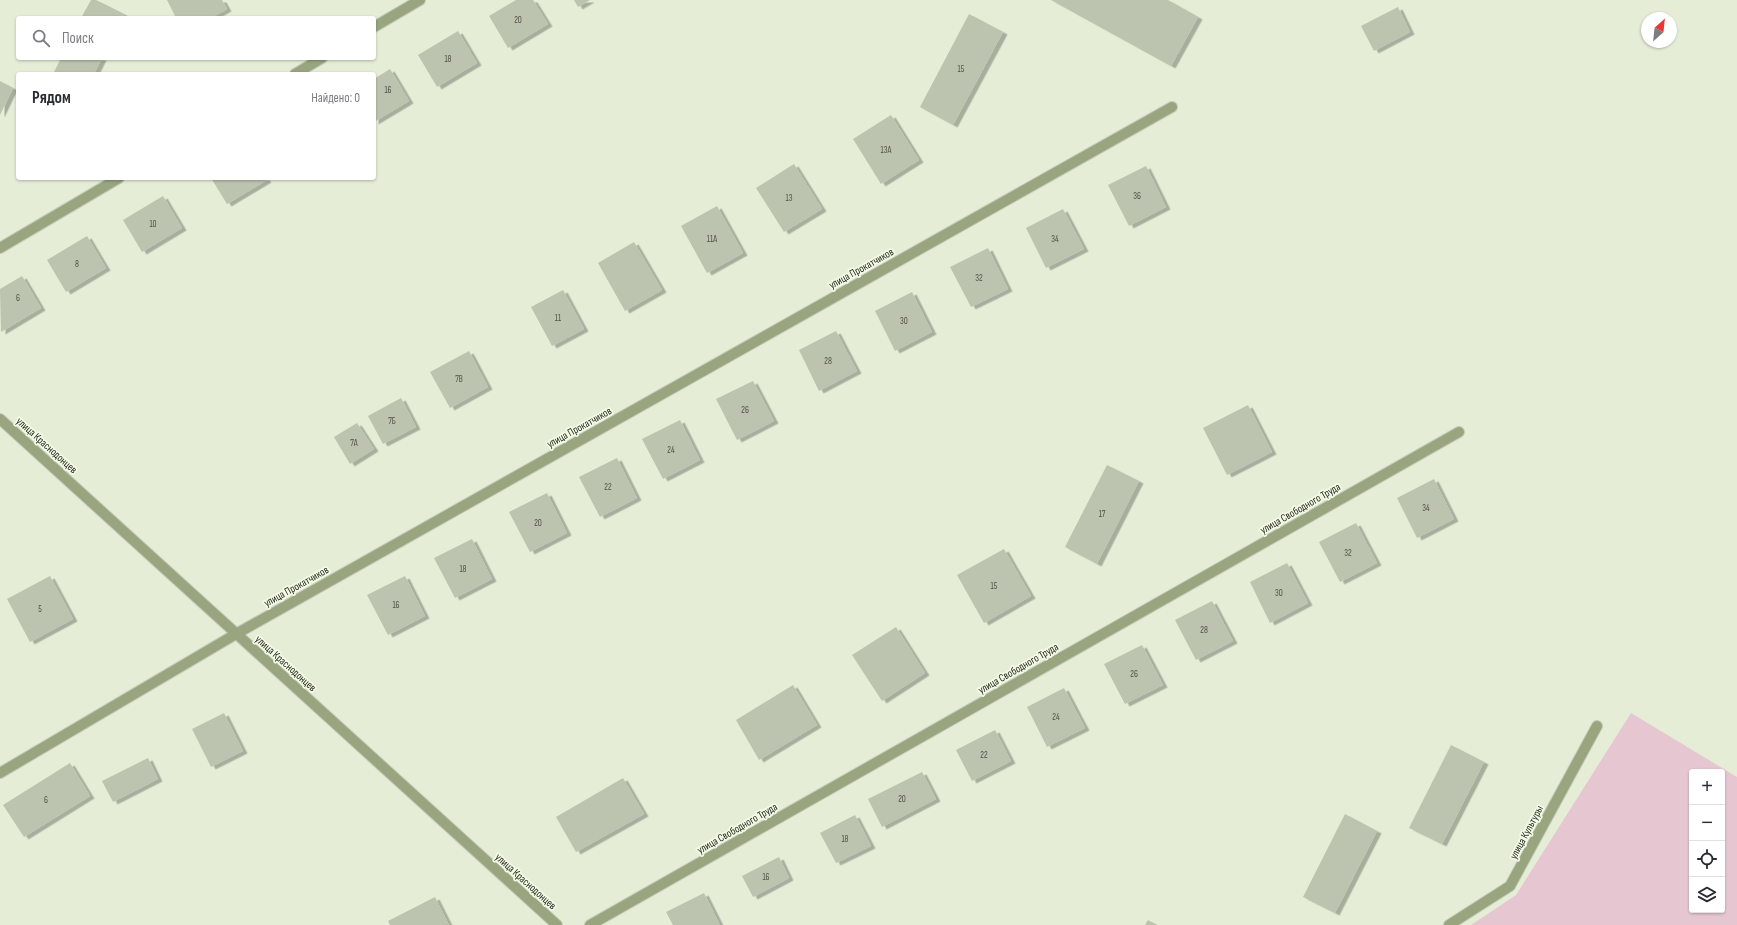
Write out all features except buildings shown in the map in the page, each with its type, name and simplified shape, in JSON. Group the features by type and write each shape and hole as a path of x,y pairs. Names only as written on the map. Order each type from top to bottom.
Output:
{"street":[{"path":"376,26 420,0"},
{"path":"298,72 319,60"},
{"name":"улица Прокатчиков","path":"0,774 236,634 1172,107"},
{"path":"0,248 116,180"},
{"name":"улица Краснодонцев","path":"0,419 556,925"},
{"name":"улица Свободного Труда","path":"590,925 1459,432"},
{"name":"улица Культуры","path":"1449,925 1510,886 1597,726"}],"shaded area":[{"path":"1631,713 1724,769 1689,769 1689,913 1725,913 1725,770 1737,777 1737,925 1471,925 1516,895"}]}
